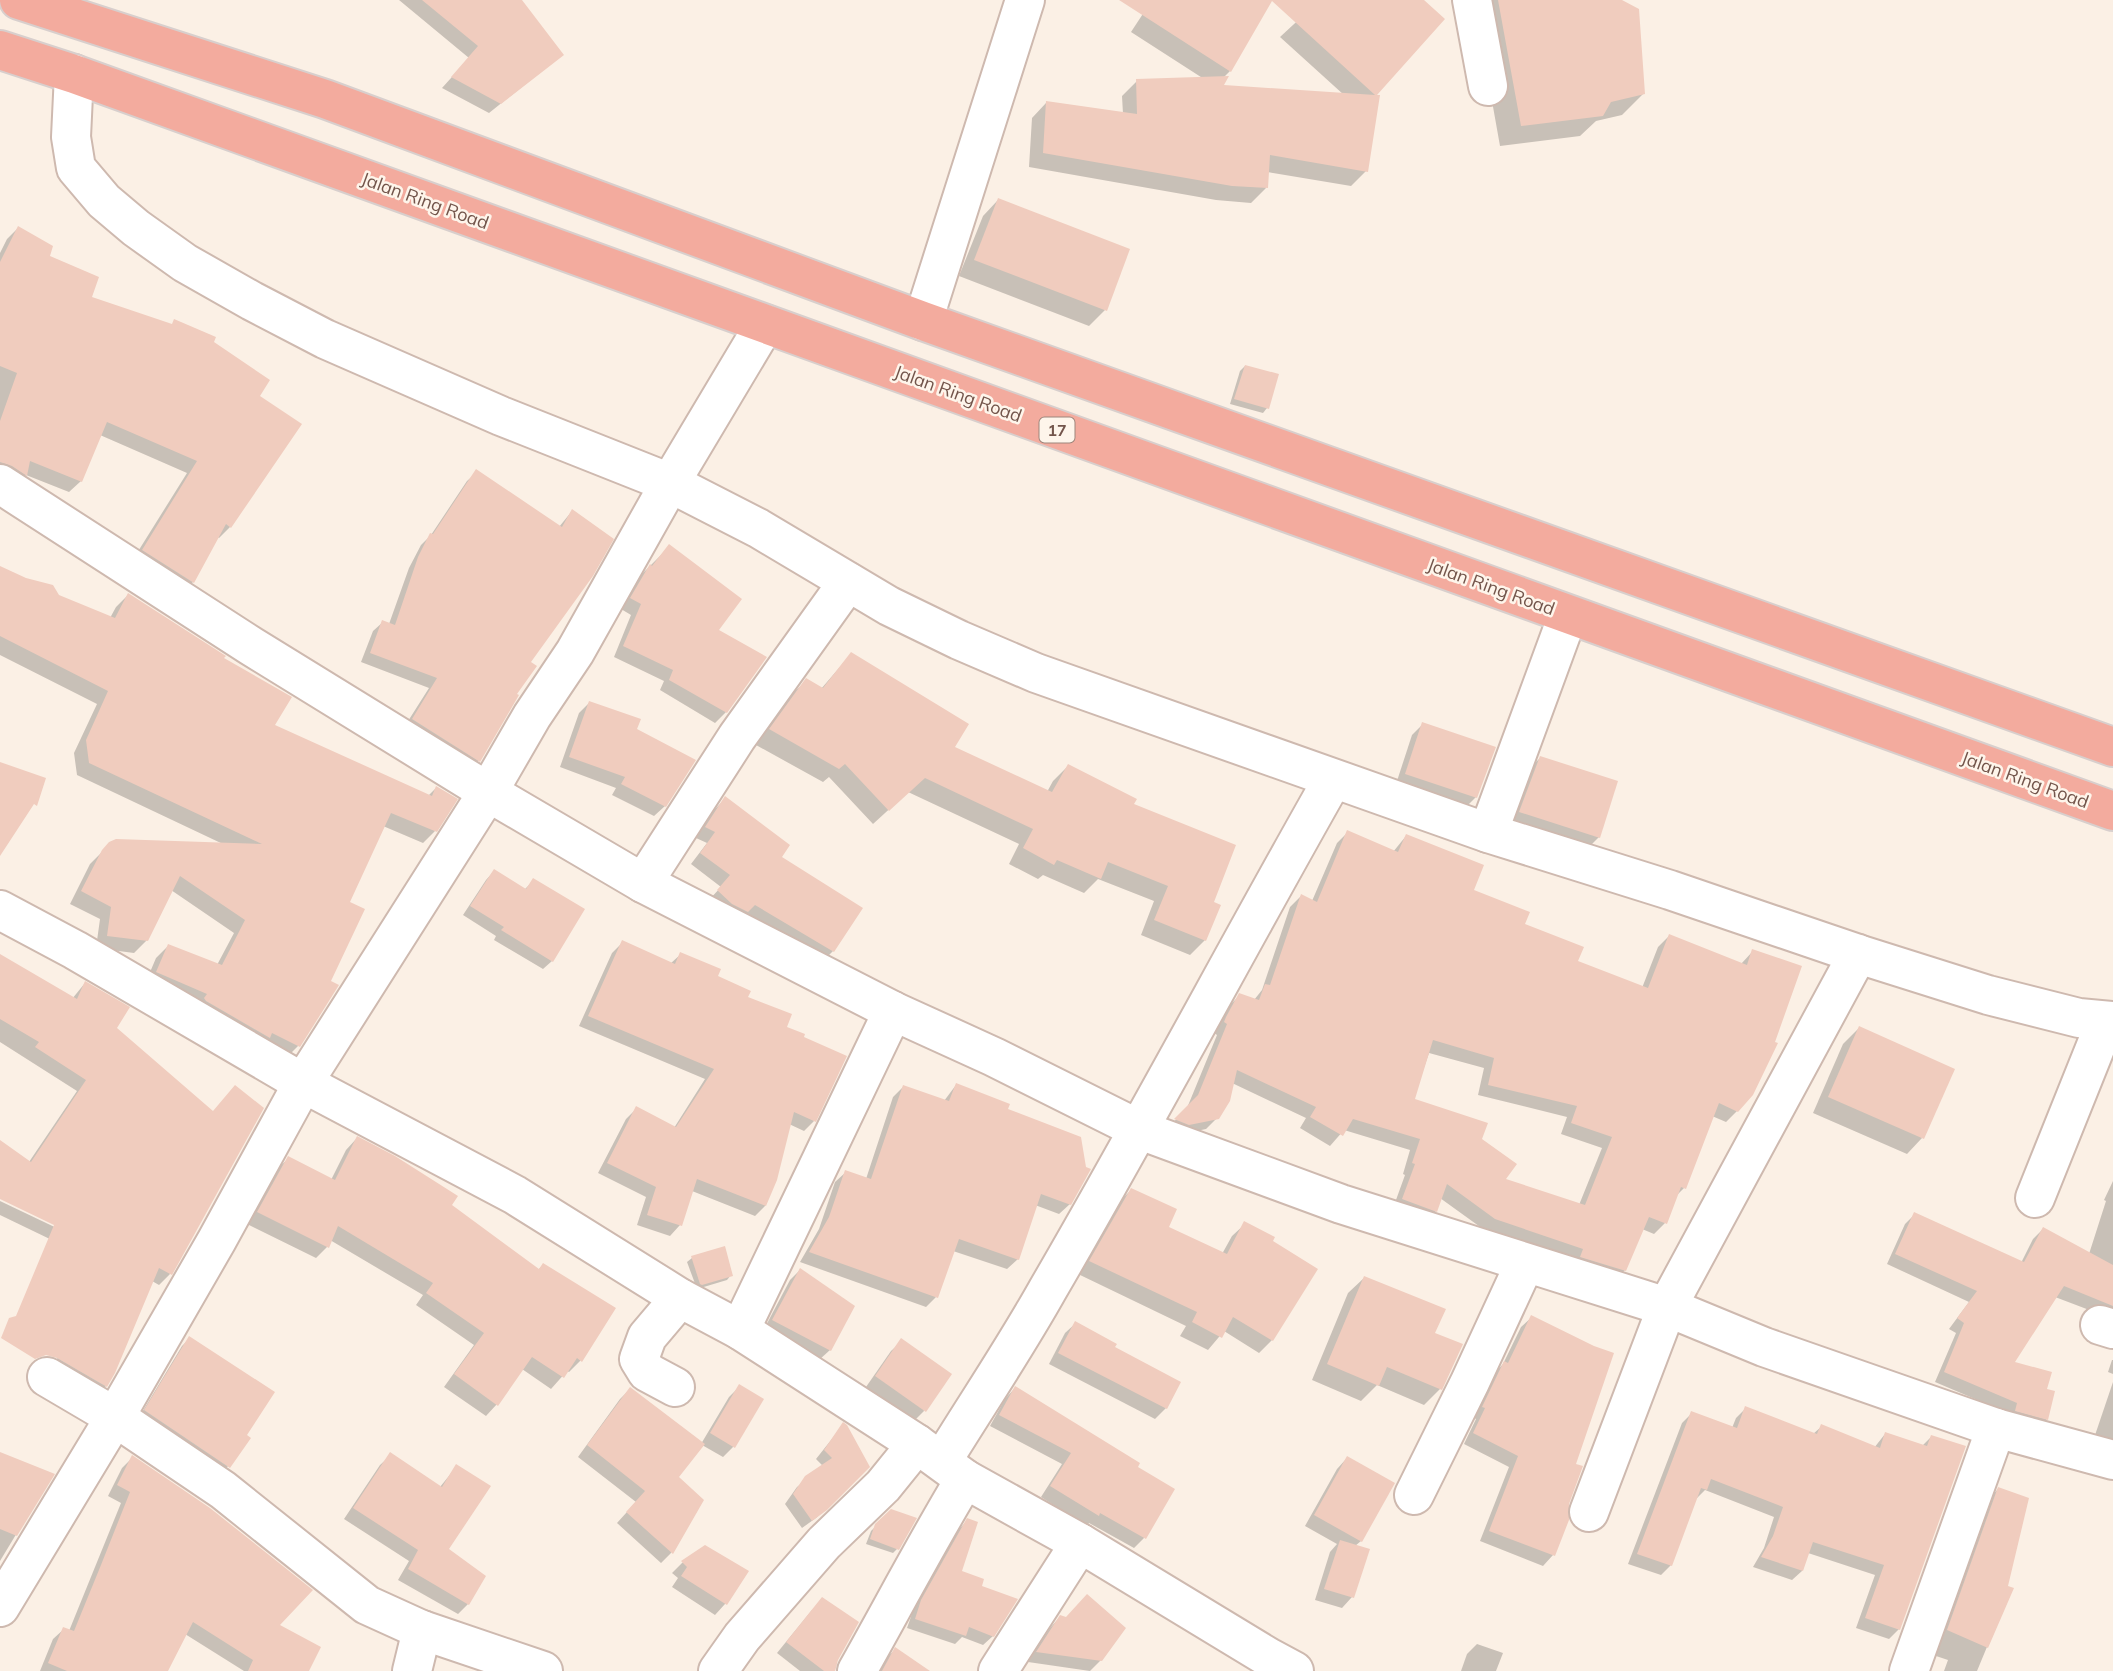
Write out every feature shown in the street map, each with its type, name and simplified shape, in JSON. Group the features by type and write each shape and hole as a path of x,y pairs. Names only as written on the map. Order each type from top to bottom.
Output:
{"highway":[{"path":"19,0 325,99 923,321 2113,747"},
{"name":"Jalan Ring Road","path":"0,50 74,74 2113,811"},
{"path":"1949,753 1967,695"}],"street":[{"path":"923,321 1025,0"},
{"path":"1472,0 1488,86"},
{"path":"74,74 71,137 76,168 104,201 185,263 325,339 501,416 670,482 959,640 1036,673 1488,833 1671,890 1988,995 2079,1018 2109,1021 2035,1198"},
{"path":"0,1607 115,1417 303,1083 488,792 532,716 575,652 670,482 765,324"},
{"path":"0,484 251,646 488,792 643,883 893,1011 994,1057 1140,1130 1341,1204 1667,1307 1764,1347 1996,1428 2113,1460"},
{"path":"643,883 737,737 849,582"},
{"path":"1488,833 1568,615"},
{"path":"857,1671 928,1540 941,1461 1047,1292 1140,1130 1237,948 1333,779"},
{"path":"3,918 75,950 303,1083 515,1195 680,1298 740,1330 941,1461 1294,1671"},
{"path":"1589,1512 1667,1307 1858,954"},
{"path":"740,1330 893,1011"},
{"path":"1414,1495 1525,1263"},
{"path":"675,1387 647,1372 639,1359 647,1337 680,1298"},
{"path":"47,1377 115,1417 223,1490 367,1605 422,1630 543,1671"},
{"path":"1909,1671 1996,1428"},
{"path":"718,1671 742,1637 824,1543 883,1486 941,1461"},
{"path":"998,1671 1080,1543"},
{"path":"412,1671 422,1630"}],"building":[{"path":"422,0 522,0 564,55 501,104 451,77 478,46"},
{"path":"1119,0 1424,0 1445,19 1377,95 1380,95 1368,172 1270,155 1268,188 1232,186 1043,153 1046,101 1137,114 1136,79 1229,76 1224,85 1375,95 1272,1 1231,72"},
{"path":"1498,0 1622,0 1639,9 1645,94 1611,102 1603,116 1521,126"},
{"path":"998,198 1130,249 1107,311 974,260"},
{"path":"18,226 53,246 50,256 99,277 92,297 172,324 174,319 216,337 214,342 270,380 260,396 302,424 231,528 226,524 194,583 142,550 197,461 107,422 82,482 30,461 27,476 0,462 0,421 17,373 0,366 0,262"},
{"path":"1245,365 1279,374 1269,409 1234,399"},
{"path":"476,469 562,527 572,509 614,539 593,576 531,662 537,666 517,694 519,695 480,762 412,719 437,678 370,653 382,620 395,625 418,557 430,533 433,534"},
{"path":"669,544 742,599 719,630 767,657 727,713 669,680 673,670 623,646 641,604 630,598 650,564 652,566"},
{"path":"0,566 26,578 53,585 59,595 115,618 128,593 226,656 224,658 292,697 275,725 432,796 436,786 458,799 437,832 391,813 350,902 365,909 331,981 339,985 300,1047 272,1033 270,1038 206,1001 204,998 207,994 156,972 168,944 222,965 245,920 180,876 148,941 107,936 111,907 81,891 102,850 109,842 116,839 262,844 89,763 86,740 108,691 0,636"},
{"path":"851,652 969,724 955,747 1052,792 1068,764 1137,799 1134,804 1236,845 1214,902 1221,905 1206,941 1154,920 1168,886 1108,862 1101,879 1057,860 1054,865 1023,848 1033,829 925,778 889,811 845,764 839,769 769,729 806,678 823,688"},
{"path":"589,701 641,719 637,729 696,760 666,807 621,784 625,777 569,757"},
{"path":"1422,722 1496,747 1477,798 1405,774"},
{"path":"1540,756 1618,781 1600,838 1519,812"},
{"path":"0,762 46,778 37,806 34,804 0,856"},
{"path":"725,796 790,845 782,857 863,908 834,952 755,905 748,912 732,904 717,890 730,875 700,853 715,832 705,827"},
{"path":"1347,830 1398,852 1406,834 1484,865 1474,890 1530,912 1525,924 1584,947 1578,961 1648,988 1669,934 1747,965 1752,949 1802,966 1775,1042 1778,1043 1753,1095 1738,1112 1719,1103 1686,1189 1681,1187 1667,1224 1649,1217 1626,1271 1580,1257 1583,1249 1495,1219 1447,1184 1437,1212 1402,1199 1415,1164 1412,1163 1420,1139 1353,1119 1343,1136 1310,1117 1316,1107 1237,1070 1230,1101 1219,1119 1189,1125 1174,1119 1198,1095 1227,1024 1224,1022 1226,1017 1239,993 1259,1000 1265,984 1270,985 1301,894 1317,902","holes":["1433,1040 1494,1058 1488,1085 1577,1106 1571,1123 1612,1137 1585,1205 1506,1179 1517,1164 1482,1139 1488,1123 1415,1099"]},
{"path":"494,869 526,889 533,878 585,909 553,962 501,930 504,927 470,906"},
{"path":"622,940 675,964 680,952 721,969 718,976 751,991 748,997 792,1014 787,1027 847,1056 816,1122 794,1112 777,1180 766,1206 697,1179 682,1226 647,1215 656,1187 607,1163 636,1106 676,1127 714,1069 588,1016"},
{"path":"0,954 77,999 85,981 130,1007 117,1028 213,1111 235,1085 264,1108 172,1275 159,1268 107,1387 57,1358 46,1355 35,1359 1,1338 9,1318 16,1316 54,1225 0,1199 0,1140 31,1162 86,1080 35,1047 39,1042 0,1019"},
{"path":"1859,1026 1955,1069 1924,1139 1828,1097"},
{"path":"956,1083 1010,1104 1008,1109 1081,1137 1086,1167 1091,1169 1071,1205 1041,1194 1019,1260 959,1239 938,1298 809,1252 829,1217 845,1170 871,1179 903,1085 949,1101"},
{"path":"357,1136 395,1156 458,1196 452,1205 539,1269 543,1263 616,1308 582,1362 577,1358 564,1378 532,1357 498,1406 454,1374 484,1333 426,1293 433,1283 338,1226 329,1248 257,1212 288,1156 335,1180"},
{"path":"1131,1188 1177,1209 1169,1227 1227,1254 1244,1221 1275,1237 1273,1241 1318,1269 1273,1341 1233,1317 1222,1338 1192,1322 1197,1312 1089,1261"},
{"path":"1914,1212 2024,1262 2043,1227 2113,1265 2113,1306 2064,1286 2015,1362 2052,1372 2047,1389 2055,1391 2048,1420 2015,1411 2017,1403 1944,1372 1964,1323 1957,1318 1977,1291 1895,1254"},
{"path":"725,1246 733,1276 700,1284 691,1256"},
{"path":"800,1268 855,1306 831,1351 772,1320"},
{"path":"1364,1276 1446,1309 1435,1333 1463,1344 1442,1390 1387,1367 1379,1386 1327,1364"},
{"path":"1531,1315 1614,1353 1576,1464 1583,1466 1569,1504 1569,1520 1555,1556 1489,1531 1518,1456 1473,1433 1504,1361 1508,1363"},
{"path":"1075,1321 1117,1344 1115,1347 1181,1382 1167,1409 1058,1353"},
{"path":"189,1336 275,1392 247,1435 251,1438 230,1468 144,1410"},
{"path":"901,1338 952,1374 926,1412 875,1376"},
{"path":"739,1384 764,1399 735,1448 710,1433"},
{"path":"1015,1386 1140,1463 1138,1467 1175,1489 1146,1539 1100,1513 1099,1516 1050,1486 1071,1453 999,1415"},
{"path":"630,1387 705,1444 679,1477 704,1500 673,1554 626,1512 645,1491 587,1445"},
{"path":"1745,1406 1817,1434 1821,1424 1880,1448 1885,1432 1927,1446 1931,1435 1966,1446 1900,1630 1865,1618 1884,1565 1813,1542 1803,1571 1761,1557 1773,1536 1783,1507 1711,1479 1707,1490 1701,1488 1672,1566 1637,1554 1691,1411 1737,1428"},
{"path":"843,1422 870,1467 827,1510 812,1521 793,1494 805,1476 832,1458 824,1450"},
{"path":"0,1452 55,1474 17,1536 0,1529"},
{"path":"390,1452 442,1487 456,1464 491,1486 449,1549 486,1576 469,1605 408,1569 418,1550 353,1508"},
{"path":"132,1455 210,1508 313,1590 280,1625 321,1647 309,1671 248,1671 253,1660 193,1622 168,1671 67,1671 48,1663 63,1627 74,1631 101,1565 130,1492 117,1485"},
{"path":"1347,1456 1395,1483 1362,1542 1314,1515"},
{"path":"1998,1487 2029,1498 2008,1586 2014,1588 1988,1648 1947,1630"},
{"path":"891,1509 917,1518 899,1550 870,1539 875,1524"},
{"path":"967,1518 978,1522 962,1571 984,1579 982,1586 1018,1599 994,1637 969,1627 966,1636 915,1619 921,1600"},
{"path":"1340,1540 1370,1549 1354,1598 1324,1589"},
{"path":"705,1545 749,1571 727,1605 681,1576 687,1567 681,1561"},
{"path":"1087,1594 1126,1628 1102,1661 1036,1652 1060,1615 1066,1617"},
{"path":"822,1597 859,1622 838,1660 835,1671 824,1671 786,1642"},
{"path":"895,1647 930,1671 882,1671"}]}
